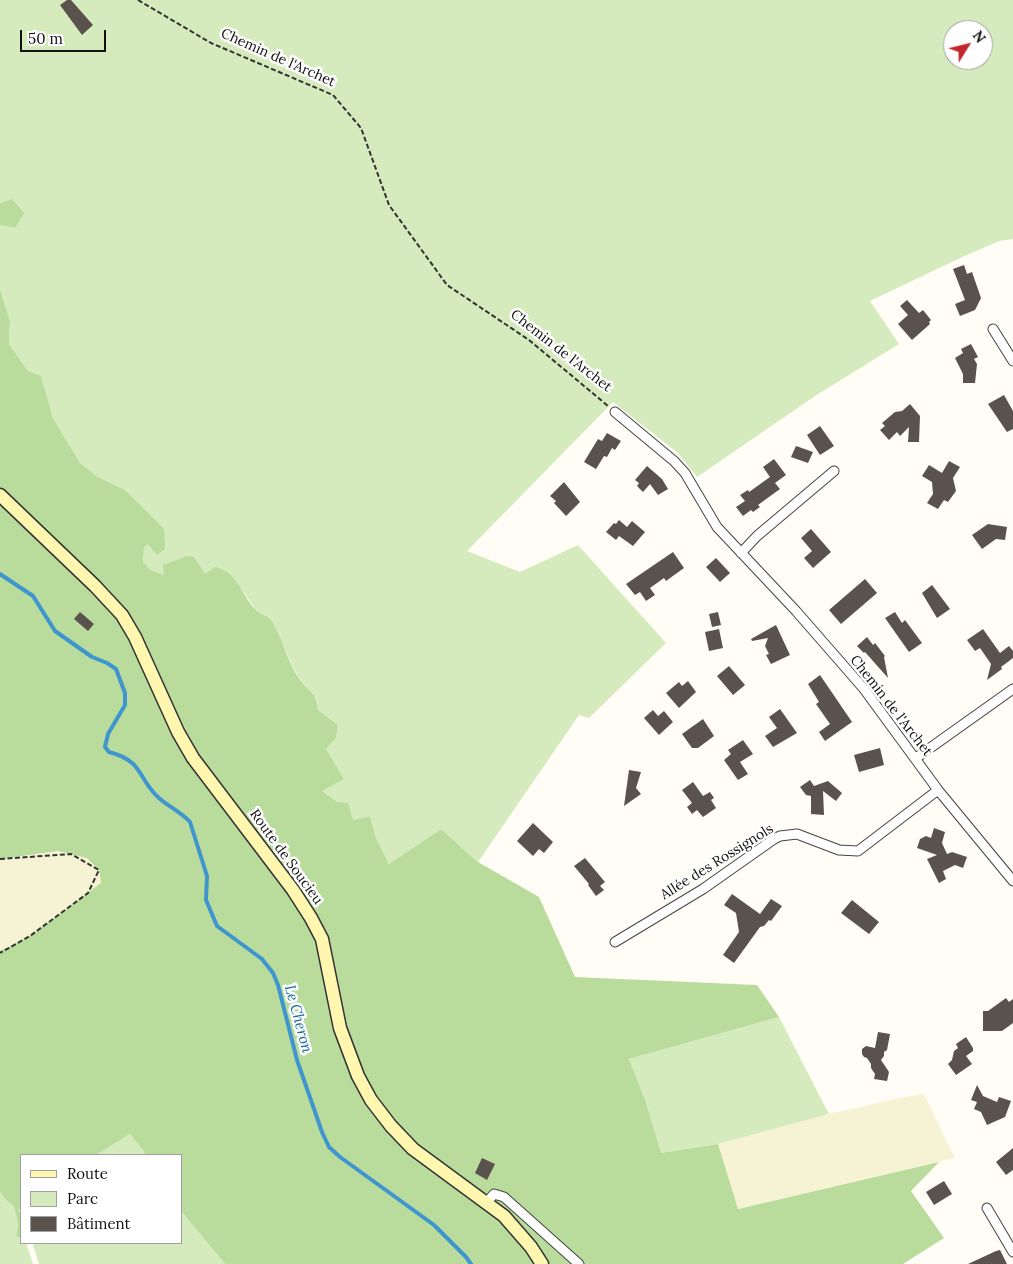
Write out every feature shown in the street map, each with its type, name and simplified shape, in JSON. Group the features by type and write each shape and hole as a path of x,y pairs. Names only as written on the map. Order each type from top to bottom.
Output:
{"street":[{"path":"993,328 1013,361"},
{"name":"Chemin de l'Archet","path":"615,412 674,461 685,474 717,527 796,611 864,689 938,790 1013,881"},
{"path":"741,553 757,536 834,471"},
{"name":"Route de Soucieu","path":"0,495 95,586 122,615 135,637 178,732 193,758 293,890 311,918 322,940 340,1028 358,1076 371,1100 390,1126 413,1149 504,1216 517,1230 542,1264"},
{"path":"916,758 1013,689"},
{"name":"Allée des Rossignols","path":"615,942 704,889 780,836 797,834 839,850 858,851 938,790"},
{"path":"487,1202 494,1194 504,1197 579,1264"},
{"path":"987,1208 1013,1252"}],"path":[{"name":"Chemin de l'Archet","path":"138,0 211,43 333,95 361,128 389,205 447,285 529,340 615,412"},
{"path":"0,859 71,854 99,870 88,893 30,936 0,953"}],"shaded area":[{"path":"58,851 87,858 99,870 101,884 30,936 0,951 0,859"},
{"path":"924,1094 955,1158 737,1209 718,1144 829,1114"}],"green space":[{"path":"0,0 1013,0 1013,239 999,241 870,301 899,344 815,396 697,477 678,453 613,402 467,551 520,572 578,545 666,643 589,718 579,715 478,862 441,829 389,864 376,838 370,816 353,820 337,802 321,791 344,779 325,749 336,738 338,725 318,710 317,698 303,684 295,671 270,618 256,610 233,577 205,575 194,557 164,575 151,570 143,562 144,548 148,543 141,507 125,490 98,477 80,463 53,418 41,376 28,371 9,344 10,321 0,289 0,225 15,228 12,199 0,203"},
{"path":"12,199 24,213 15,228 0,225 0,203"},
{"path":"0,289 10,321 9,344 28,371 41,376 53,418 80,463 98,477 125,490 164,529 165,549 157,555 148,544 144,548 143,562 151,570 164,575 163,565 187,556 194,557 205,574 215,567 223,570 234,579 256,610 271,620 294,670 316,698 318,710 338,725 336,738 326,749 344,779 322,791 337,802 348,803 353,820 370,816 376,838 389,864 441,829 478,862 539,897 575,977 757,985 779,1017 629,1059 646,1102 661,1153 718,1144 738,1209 939,1162 911,1191 944,1238 903,1264 225,1264 182,1212 182,1154 145,1154 130,1134 98,1154 20,1154 20,1238 16,1236 18,1225 14,1206 0,1192 0,951 30,936 101,883 99,870 87,858 58,851 0,859"},
{"path":"779,1017 829,1114 718,1144 661,1153 646,1102 629,1059"},
{"path":"130,1134 145,1151 145,1154 98,1154"},
{"path":"0,1192 5,1199 14,1205 18,1225 16,1236 20,1238 20,1244 26,1244 33,1264 0,1264"},
{"path":"182,1212 225,1264 39,1264 33,1245 182,1244"}],"building":[{"path":"67,0 71,0 93,25 82,35 60,5"},
{"path":"964,265 967,274 972,272 981,298 975,310 960,316 955,304 965,300 953,269"},
{"path":"907,300 919,313 923,310 931,320 930,324 912,340 898,324 908,315 900,306"},
{"path":"971,344 978,357 974,359 977,364 975,383 963,383 963,374 955,358 963,353 961,349"},
{"path":"1004,395 1013,411 1013,429 1007,432 988,404"},
{"path":"910,404 920,416 919,442 908,442 909,427 900,436 897,432 889,440 880,430 885,426 882,423 895,412 902,411"},
{"path":"820,426 834,446 820,455 807,435"},
{"path":"607,433 621,441 615,450 612,448 607,457 604,456 596,469 584,462 598,439 602,441"},
{"path":"796,446 813,452 808,463 791,457"},
{"path":"774,459 786,475 775,483 780,489 758,505 760,507 753,512 751,510 743,516 736,507 745,501 740,495 748,490 749,492 770,477 763,467"},
{"path":"949,461 960,467 953,478 956,491 948,502 944,500 938,509 927,503 933,494 932,482 922,476 929,465 942,473"},
{"path":"647,466 662,479 668,489 658,495 650,484 643,492 637,486 639,483 635,480"},
{"path":"564,482 580,502 566,516 554,503 556,501 550,496"},
{"path":"619,520 627,527 632,521 645,532 633,546 619,536 616,540 606,532"},
{"path":"988,524 1007,527 1005,540 996,539 982,549 972,535"},
{"path":"811,529 831,552 813,568 804,558 812,551 801,538"},
{"path":"673,552 684,568 666,581 664,578 650,588 655,595 646,601 640,592 635,595 626,584"},
{"path":"716,558 730,573 720,582 706,567"},
{"path":"865,579 877,593 841,624 829,610"},
{"path":"932,585 950,609 937,618 922,593"},
{"path":"80,612 94,624 88,631 74,619"},
{"path":"718,612 721,625 712,627 709,614"},
{"path":"895,612 902,623 905,620 922,643 909,652 885,618"},
{"path":"776,625 790,655 771,664 766,655 769,654 765,646 768,638 752,641 751,639"},
{"path":"719,629 723,648 709,651 705,632"},
{"path":"983,629 1000,653 1009,646 1013,651 1013,658 987,680 991,664 980,648 975,651 967,640"},
{"path":"867,637 873,645 875,643 885,656 888,678 865,652 857,646"},
{"path":"729,666 745,685 733,695 717,676"},
{"path":"820,675 852,722 825,741 819,732 830,724 816,704 819,702 808,684"},
{"path":"688,681 696,692 679,708 666,693 679,682 682,686"},
{"path":"780,709 797,733 773,747 765,736 777,728 769,717"},
{"path":"653,710 658,716 664,711 673,722 659,735 644,718"},
{"path":"703,719 714,736 698,748 692,748 682,734"},
{"path":"743,740 753,754 740,762 748,774 738,780 724,760 731,754 728,750"},
{"path":"880,748 884,765 859,772 854,755"},
{"path":"629,770 641,772 636,788 641,794 624,806"},
{"path":"810,780 814,786 828,781 842,793 836,801 823,791 824,815 811,814 811,796 806,795 800,787"},
{"path":"693,782 703,796 710,792 714,798 711,800 716,808 703,817 697,810 692,814 687,807 692,803 682,790"},
{"path":"533,823 553,842 544,853 539,849 533,856 517,841"},
{"path":"934,828 945,832 942,843 947,854 952,852 967,857 963,868 955,865 943,871 946,879 939,883 927,859 937,855 917,848 920,839 926,836 931,838"},
{"path":"585,858 605,882 600,886 604,890 596,896 574,866"},
{"path":"732,894 760,914 771,899 782,906 771,921 769,920 764,926 760,927 734,963 723,955 739,932 736,913 724,905"},
{"path":"852,900 879,922 869,934 841,913"},
{"path":"1006,998 1009,1002 1013,999 1013,1023 1002,1031 983,1031 983,1011 988,1011"},
{"path":"878,1032 890,1034 887,1050 884,1052 881,1060 889,1072 887,1081 874,1079 875,1074 871,1064 862,1054 862,1049 866,1046 875,1048"},
{"path":"966,1037 973,1048 973,1051 966,1056 972,1064 956,1075 948,1064 952,1060 954,1051 958,1048 956,1044"},
{"path":"977,1085 983,1096 997,1102 999,1097 1011,1101 1005,1117 987,1125 981,1112 974,1109 977,1102 971,1100"},
{"path":"1013,1148 1013,1170 1006,1175 996,1162"},
{"path":"482,1158 495,1164 487,1180 475,1173"},
{"path":"944,1181 952,1194 934,1205 926,1192"},
{"path":"1000,1250 1007,1264 968,1264 996,1251"}],"waterway":[{"name":"Le Cheron","path":"0,574 33,596 55,631 92,657 116,669 125,693 125,705 108,734 105,747 109,752 128,760 134,765 152,791 190,822 207,876 206,900 217,926 262,959 273,973 278,985 297,1060 329,1147 434,1225 471,1264"}]}
